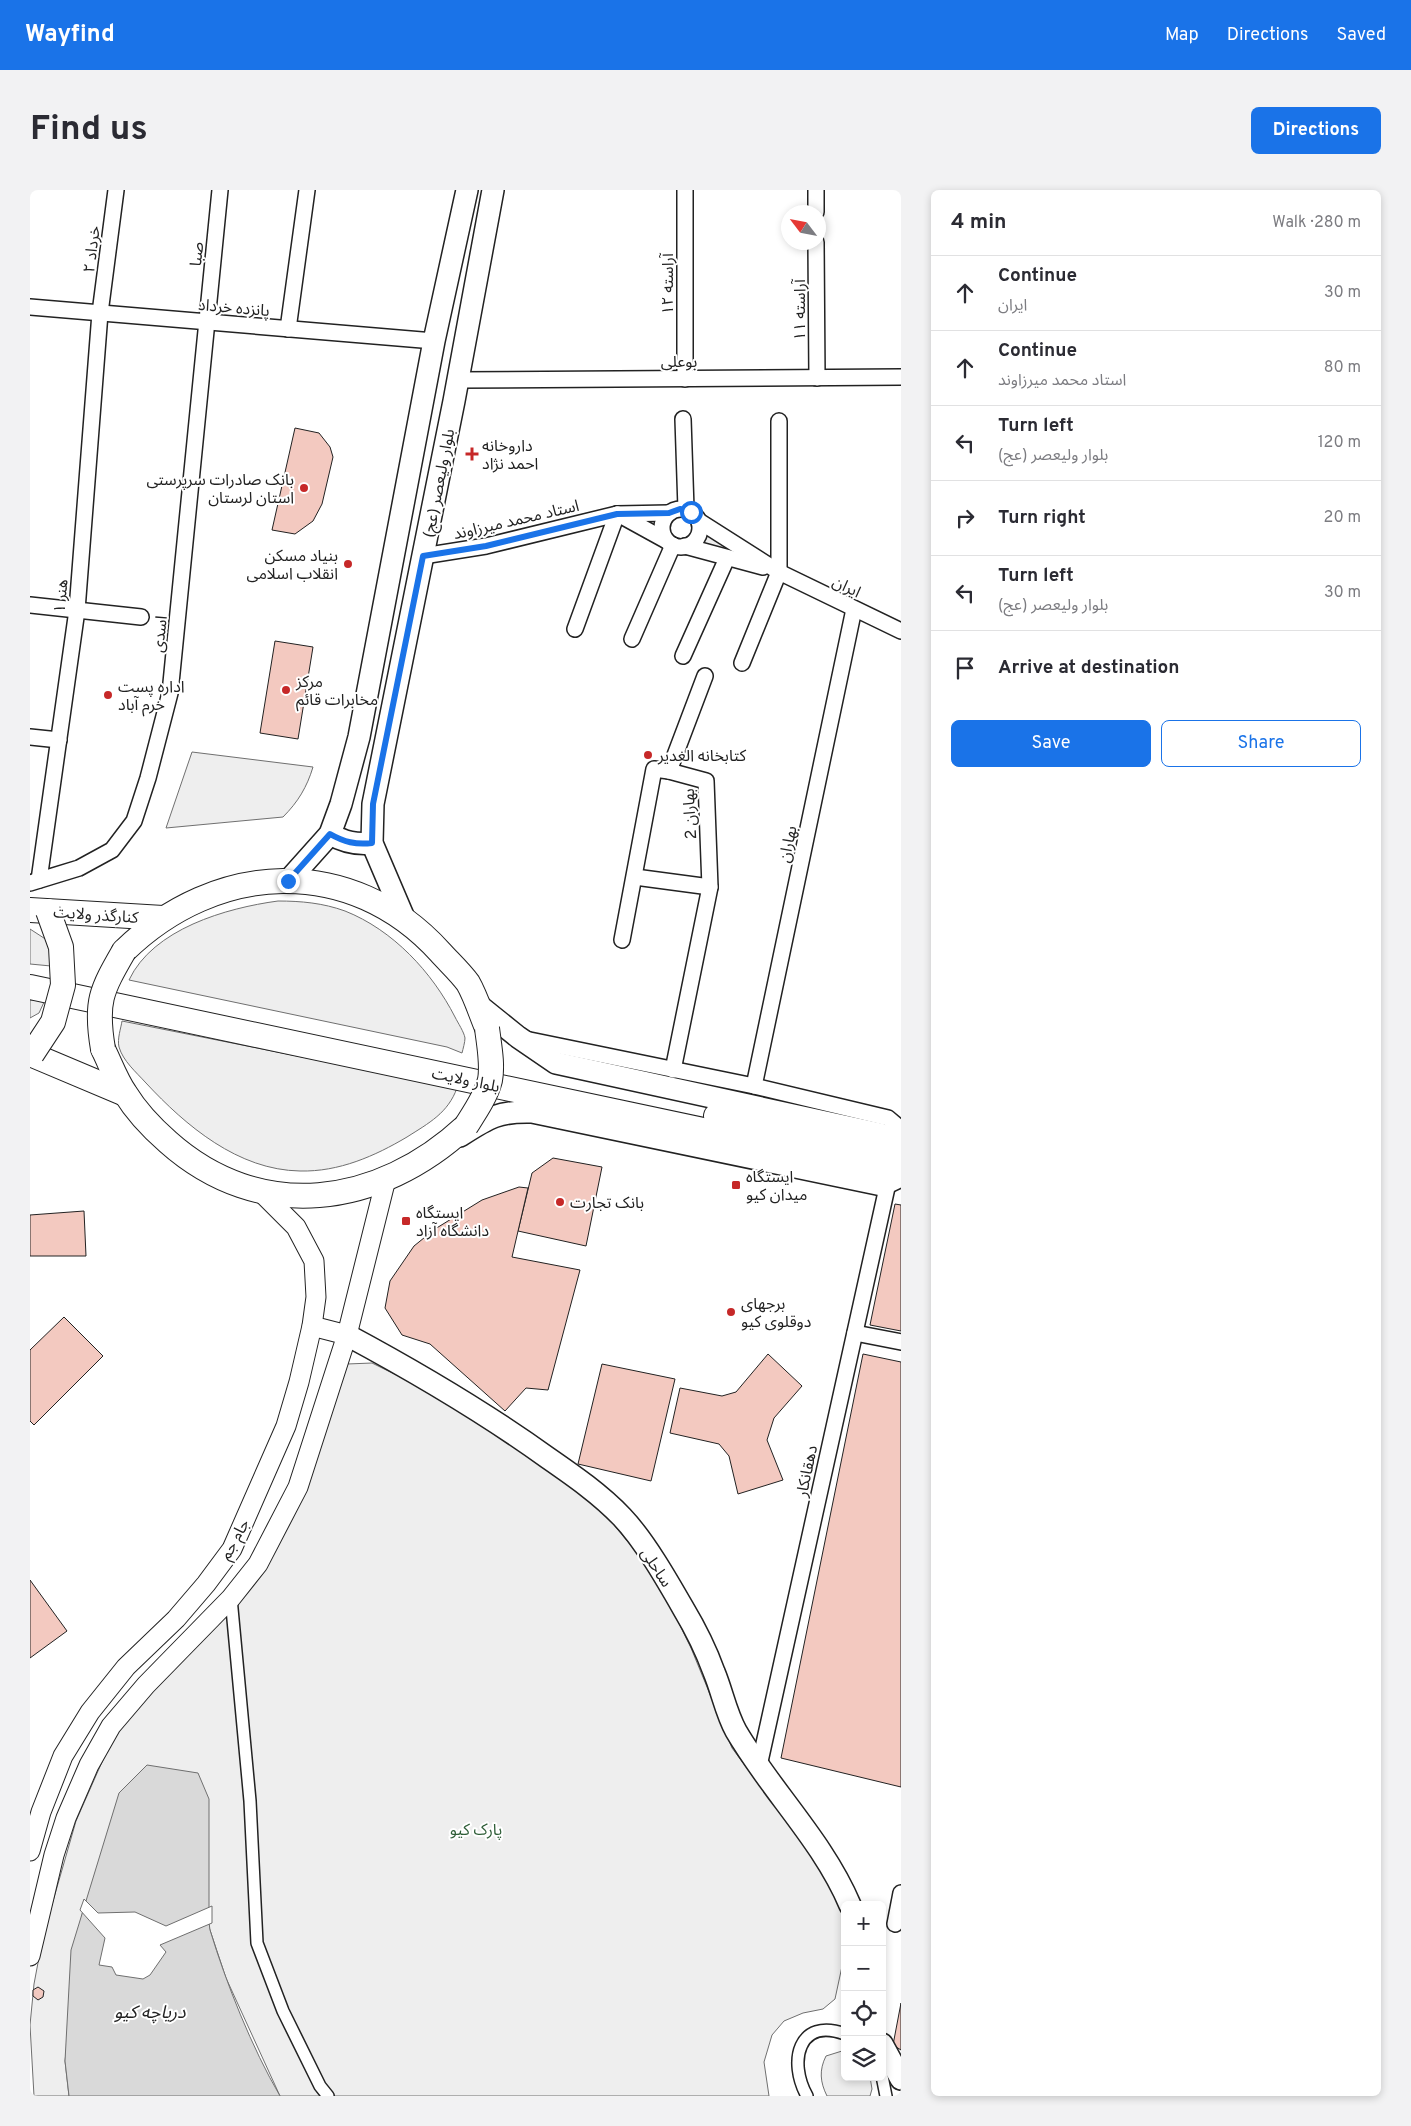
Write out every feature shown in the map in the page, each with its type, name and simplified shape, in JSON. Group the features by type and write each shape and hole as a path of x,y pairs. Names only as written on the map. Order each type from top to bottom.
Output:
{"main road":[{"name":"بلوار ولیعصر (عج)","path":"288,881 330,834 341,804 359,736 434,341 467,190"},
{"name":"بلوار ولیعصر (عج)","path":"404,918 372,843 373,804 458,380 493,190"},
{"path":"330,834 350,843 372,843"},
{"path":"447,1144 466,1126 480,1104 490,1080 487,1028 468,983 452,965 421,931 404,918 374,901 328,884 288,881 246,884 205,898 163,918 143,932 124,951 110,975 100,997 99,1024 103,1049 125,1094 154,1130 187,1159 223,1179 262,1193 303,1196 344,1192 386,1179 423,1160 484,1120 510,1111 532,1112 882,1185 897,1177"},
{"path":"39,910 61,947 63,985 52,1022 31,1054 125,1094"},
{"name":"کنارگذر ولایت","path":"39,910 163,918"},
{"name":"بلوار ولایت","path":"30,972 549,1082 901,1153"},
{"name":"بلوار ولایت","path":"30,987 897,1177"},
{"path":"477,1004 518,1037 556,1063 880,1134 901,1144"},
{"name":"ساحلی","path":"347,1335 449,1391 523,1439 593,1490 623,1518 654,1560 684,1610 714,1669 735,1729 759,1766 819,1849 843,1888 848,1901"},
{"path":"886,2062 901,2079"}],"street":[{"name":"خرداد ۲","path":"100,313 116,190"},
{"name":"صبا","path":"207,322 220,190"},
{"path":"288,329 307,190"},
{"name":"۱۲ آراسته","path":"685,190 685,379"},
{"path":"816,190 816,205"},
{"name":"آراسته ۱۱","path":"816,250 817,378"},
{"name":"پانزده خرداد","path":"30,307 434,341"},
{"name":"هنر ۱","path":"34,882 58,740 77,610 100,313"},
{"name":"اسدی","path":"34,882 79,868 112,850 134,821 148,778 170,693 207,322"},
{"name":"بوعلی","path":"458,380 901,377"},
{"path":"683,419 686,509"},
{"path":"742,663 779,572 779,421"},
{"path":"686,509 699,521 700,526 696,539 675,544 662,529 663,523 669,513 674,510 686,509"},
{"path":"574,629 617,514 669,513"},
{"name":"استاد محمد میرزاوند","path":"423,556 486,546 617,514"},
{"name":"ایران","path":"617,514 675,544 779,572"},
{"name":"ایران","path":"699,521 779,572 901,631"},
{"path":"632,638 675,544"},
{"path":"682,656 727,558"},
{"path":"30,605 141,617"},
{"name":"بهاران","path":"754,1086 854,609"},
{"path":"669,771 705,676"},
{"path":"30,737 58,740"},
{"name":"بهاران 2","path":"622,940 654,769 706,781 710,887 672,1070"},
{"path":"635,877 710,887"},
{"path":"518,1037 754,1086 888,1118 901,1129"},
{"name":"دهقانکار","path":"759,1766 855,1333 897,1177"},
{"name":"جام جم","path":"30,1956 54,1855 66,1818 89,1765 111,1726 146,1685 230,1598 258,1564 298,1487 347,1335 386,1179"},
{"name":"جام جم","path":"30,1851 40,1812 63,1756 90,1712 126,1667 182,1612 232,1549 286,1426 299,1382 312,1326 316,1297 314,1261 296,1227 262,1193"},
{"path":"312,1326 347,1335"},
{"path":"855,1333 901,1342"},
{"path":"230,1598 250,1801 256,1943 283,2011 320,2086 328,2096"},
{"path":"895,1924 901,1893"},
{"path":"798,2096 796,2061 805,2041 811,2035 818,2032 829,2030 841,2033"},
{"path":"796,2061 797,2074 807,2096"},
{"path":"885,2081 886,2096"}],"green space":[{"path":"705,530 749,560 699,544"},
{"path":"192,752 313,767 301,794 283,817 166,828"},
{"path":"278,901 312,903 345,911 363,919 395,941 423,969 446,1000 465,1038 462,1053 447,1047 129,980 140,962 155,947 173,934 193,924 236,909"},
{"path":"30,929 50,942 51,966 30,964"},
{"path":"30,1000 45,1000 39,1013 30,1018"},
{"path":"122,1021 457,1088 453,1097 437,1117 395,1144 369,1156 329,1169 300,1171 277,1169 255,1163 235,1154 215,1143 178,1115 130,1066 121,1052 118,1041"},
{"name":"پارک کیو","path":"372,1363 447,1400 563,1481 605,1514 637,1553 667,1599 691,1648 732,1748 824,1872 841,1901 841,1971 835,1999 823,2009 803,2013 784,2021 772,2035 764,2062 769,2096 280,2096 226,1978 209,1927 211,1913 86,1901 83,1908 65,2061 69,2096 34,2096 30,2025 34,1984 43,1936 76,1821 117,1729 263,1572 302,1497 347,1364"},
{"path":"841,2051 841,2081 871,2081 872,2089 870,2096 827,2096 821,2076 826,2056"}],"water":[{"name":"دریاچه کیو","path":"147,1765 198,1773 209,1799 210,1930 240,2015 280,2096 69,2096 65,2061 71,1950 119,1793"}],"pier":[{"path":"84,1899 98,1913 135,1912 166,1926 212,1906 212,1923 160,1945 166,1952 150,1975 143,1979 116,1975 112,1967 99,1965 105,1938 80,1910"}],"building":[{"name":"بانک صادرات سرپرستی استان لرستان","path":"295,428 319,433 330,447 333,457 322,504 313,521 295,534 272,530"},
{"name":"مرکز مخابرات قائم","path":"275,641 313,647 298,739 260,733"},
{"name":"بانک تجارت","path":"553,1158 602,1167 586,1246 518,1231 532,1173"},
{"path":"519,1187 528,1188 512,1257 580,1270 548,1390 526,1388 505,1411 430,1344 402,1335 385,1308 390,1281 414,1246 435,1229 482,1200"},
{"path":"895,1204 901,1205 901,1331 870,1325"},
{"path":"84,1211 86,1256 30,1256 30,1215"},
{"path":"64,1317 103,1356 34,1425 30,1421 30,1350"},
{"path":"768,1354 802,1386 774,1418 767,1440 783,1480 738,1494 729,1456 719,1444 670,1433 680,1388 722,1396 736,1392"},
{"path":"863,1354 901,1362 901,1787 781,1758"},
{"path":"602,1364 675,1379 651,1481 578,1464"},
{"path":"30,1580 67,1631 30,1658"},
{"path":"38,1987 44,1991 43,1997 38,2000 33,1996 33,1990"},
{"path":"901,2003 901,2050 893,2045"}],"place":[{"name":"داروخانه احمد نژاد","path":"472,454"},
{"name":"بانک صادرات سرپرستی استان لرستان","path":"304,488"},
{"name":"بنیاد مسکن انقلاب اسلامی","path":"348,564"},
{"name":"مرکز مخابرات قائم","path":"286,690"},
{"name":"اداره پست خرم آباد","path":"108,695"},
{"name":"کتابخانه الغدیر","path":"648,755"},
{"name":"ایستگاه میدان کیو","path":"736,1185"},
{"name":"بانک تجارت","path":"560,1202"},
{"name":"ایستگاه دانشگاه آزاد","path":"406,1221"},
{"name":"برجهای دوقلوی کیو","path":"731,1312"}],"route":[{"path":"288,881 330,834 343,841 358,844 372,843 373,804 423,556 486,546 617,514 669,513 680,509 686,509 691,512"}]}
